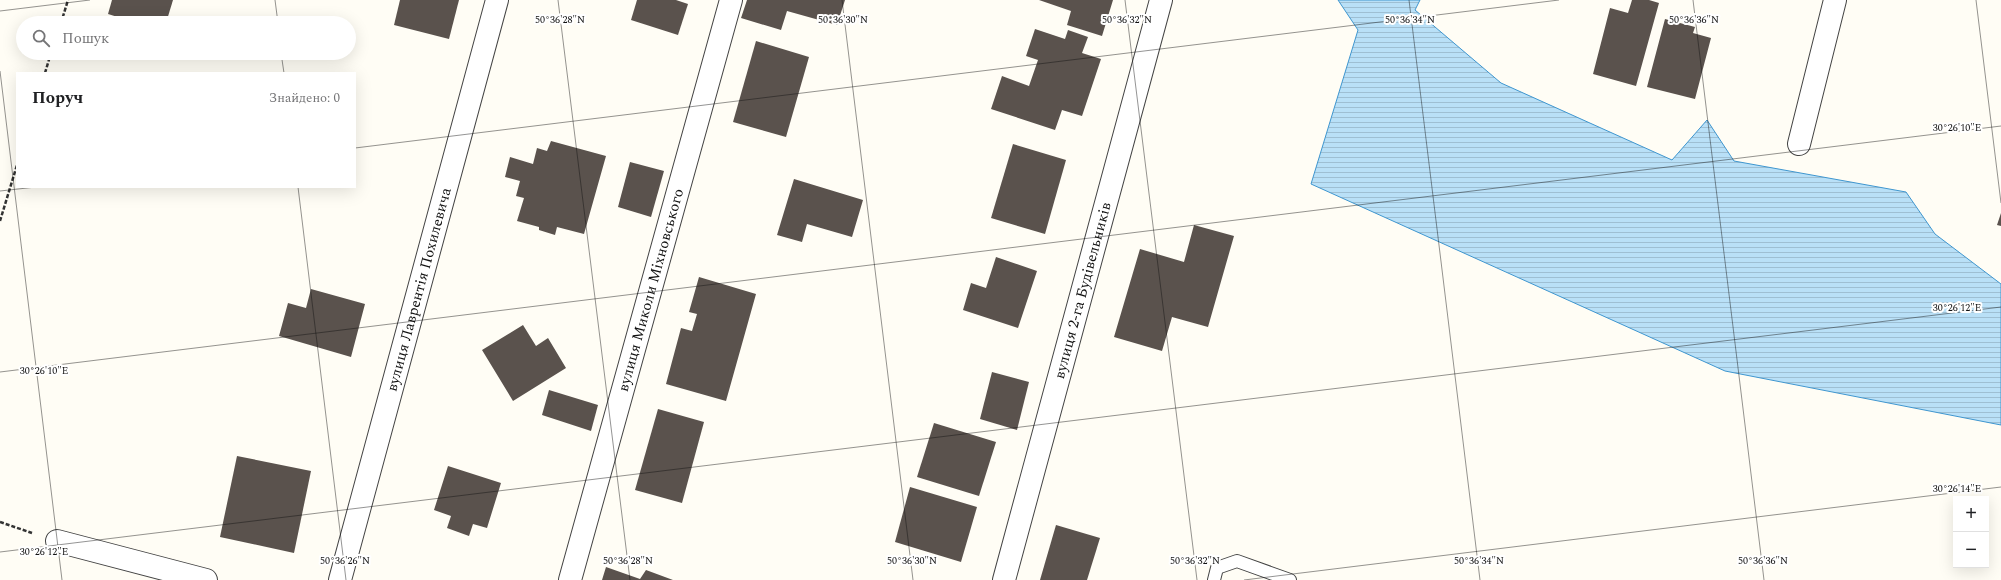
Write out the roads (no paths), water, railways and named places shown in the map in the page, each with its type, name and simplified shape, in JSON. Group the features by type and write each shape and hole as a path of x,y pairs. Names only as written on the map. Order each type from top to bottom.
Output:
{"street":[{"name":"вулиця Лаврентія Похилевича","path":"340,580 497,0"},
{"name":"вулиця Миколи Міхновського","path":"570,580 731,0"},
{"name":"вулиця 2-га Будівельників","path":"1004,580 1161,0"},
{"path":"1798,144 1835,0"},
{"path":"57,541 206,580"}],"lane":[{"path":"1214,580 1217,568 1237,561 1290,580"}],"water":[{"path":"1338,0 1420,0 1415,10 1501,83 1672,160 1707,120 1734,161 1906,192 1935,234 2001,284 2001,425 1725,371 1311,184 1358,30"}]}
